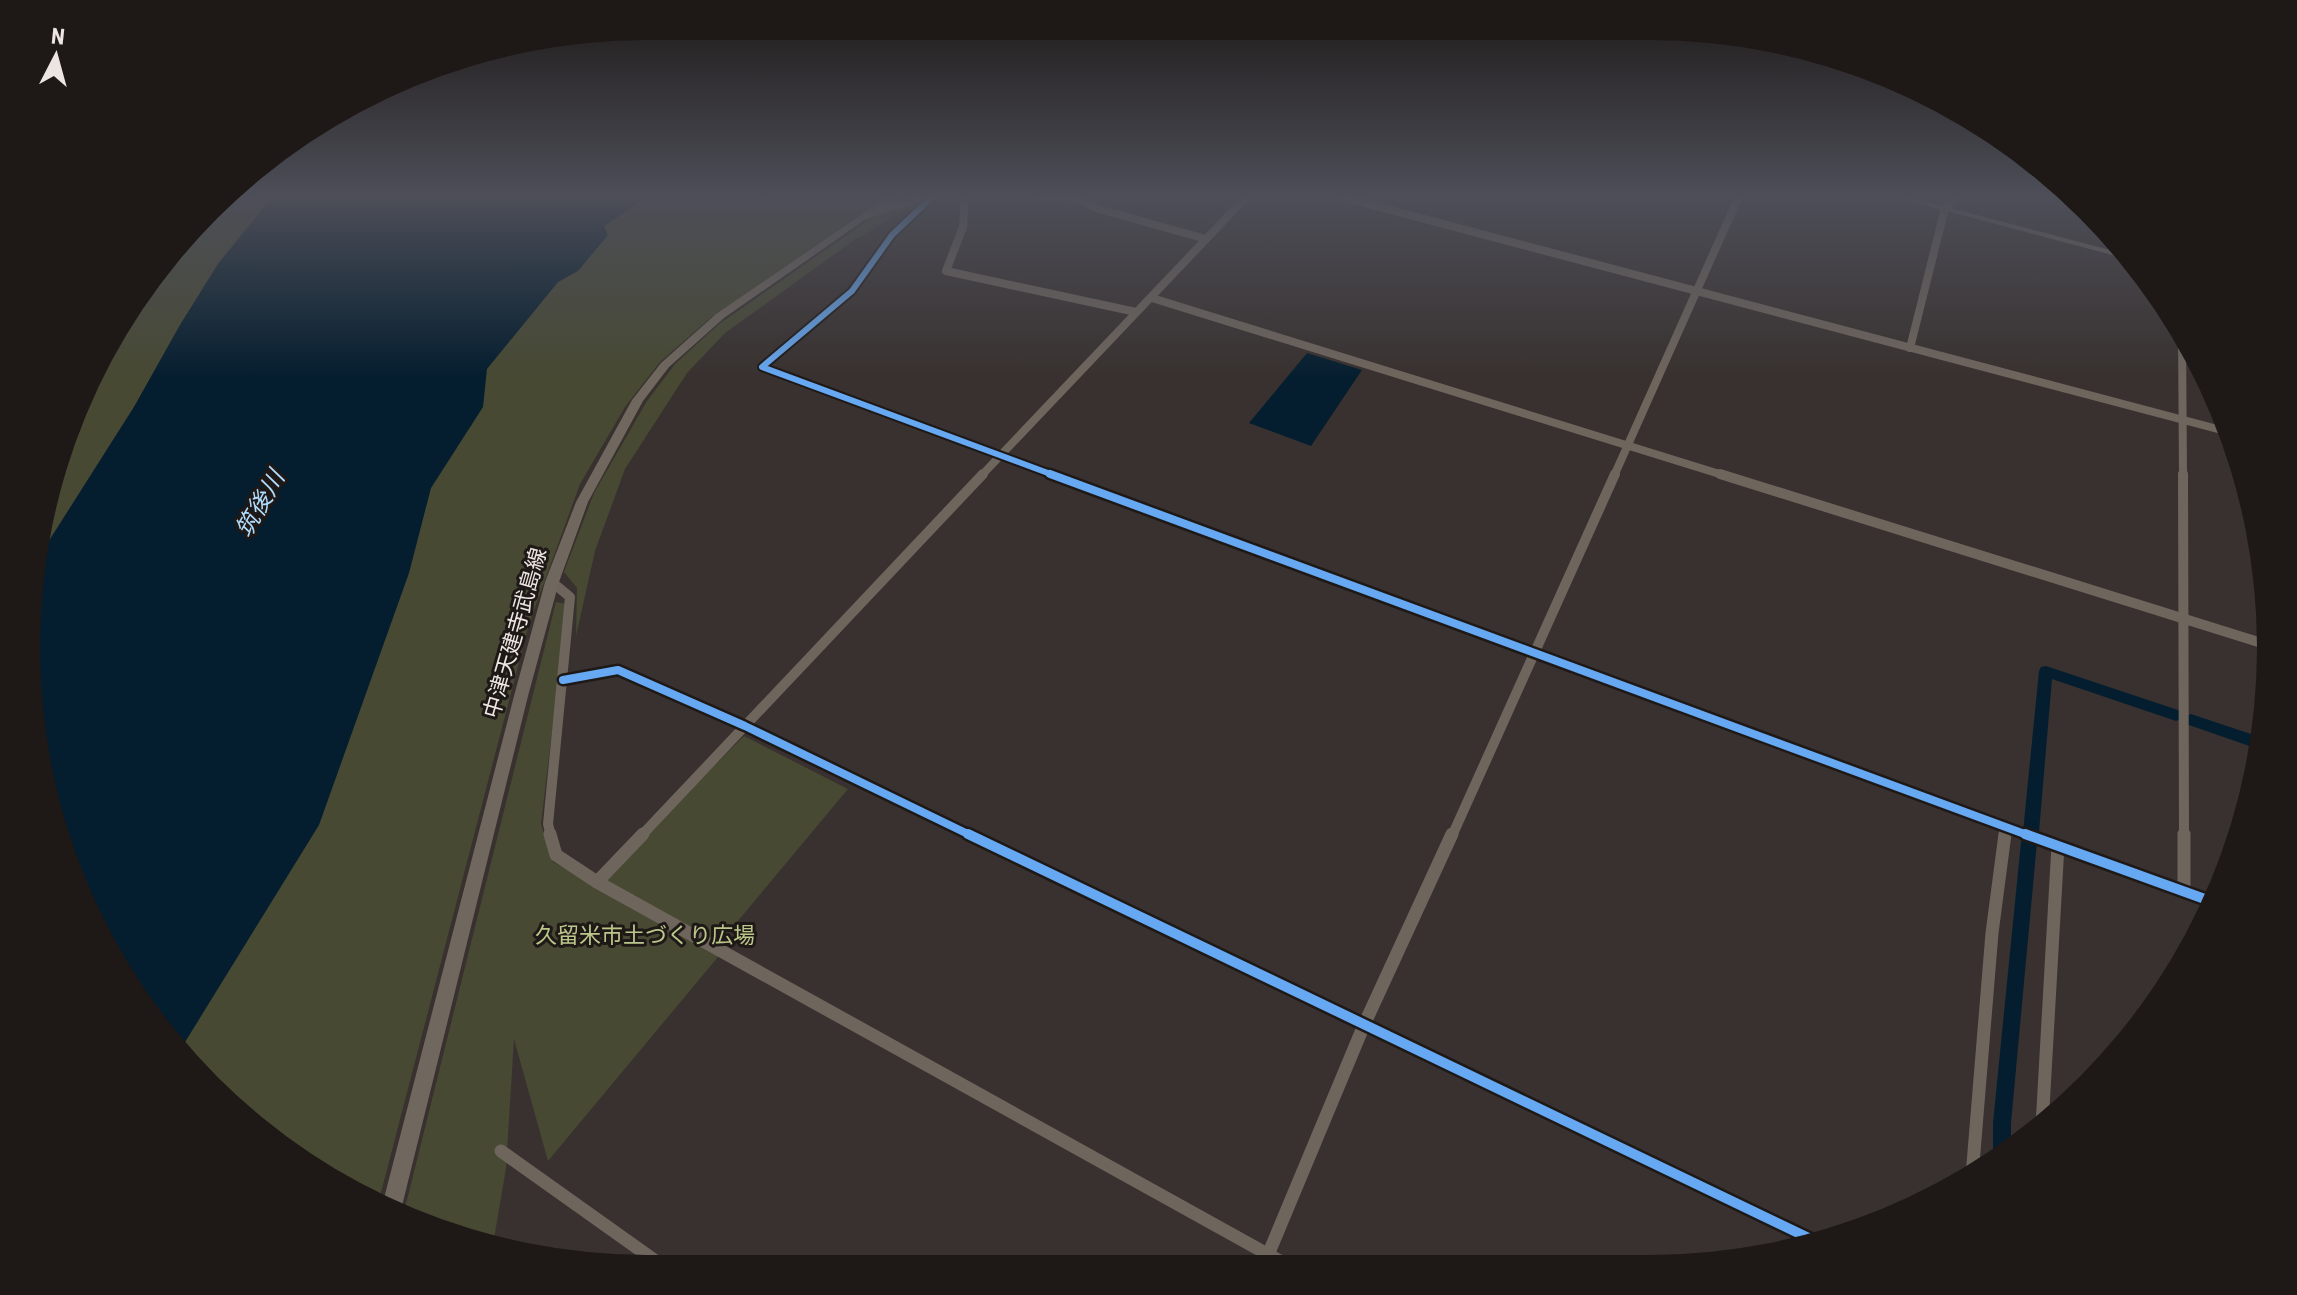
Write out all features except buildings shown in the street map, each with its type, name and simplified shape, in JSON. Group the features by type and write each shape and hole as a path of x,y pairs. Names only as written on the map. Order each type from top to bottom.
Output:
{"main road":[{"name":"中津天建寺武島線","path":"394,1199 552,582 582,502 638,400 665,365 720,316 806,256"}],"street":[{"path":"877,256 852,291 762,367 1535,655 2202,898"},
{"path":"952,256 946,271 1136,312"},
{"path":"597,882 1190,256"},
{"path":"1568,256 2216,429"},
{"path":"552,582 570,597 548,824 556,855 597,882 1268,1255 1364,1025 1535,655 1711,256"},
{"path":"1910,348 1933,256"},
{"path":"1152,298 2257,641"},
{"path":"2182,356 2184,891"},
{"path":"563,680 618,670 745,726 1802,1235"},
{"path":"1973,1162 1992,933 2006,826"},
{"path":"2043,1110 2058,845"},
{"path":"501,1151 647,1255"}],"green space":[{"path":"183,256 224,256 180,325 134,407 50,539 72,452 86,415 121,344 142,310"},
{"path":"568,256 799,256 709,319 660,362 625,407 580,484 529,624 381,1193 310,1153 278,1129 218,1077 185,1041 453,375"},
{"path":"816,256 832,256 725,333 687,373 625,469 595,551 576,636 577,588 564,572 594,493 647,401 675,364 719,324"},
{"name":"久留米市土づくり広場","path":"556,602 567,604 541,824 553,862 595,885 744,736 848,789 722,940 718,957 548,1161 514,1039 506,1168 495,1235 406,1205"}],"water":[{"name":"筑後川","path":"224,256 590,256 578,271 558,282 487,369 483,407 431,488 409,573 319,825 186,1041 142,985 121,951 86,880 72,843 45,727 41,687 41,608 50,539 134,407"},
{"path":"1307,353 1362,370 1311,446 1249,423"}],"waterway":[{"path":"2031,832 2046,671 2176,715"},
{"path":"2191,720 2250,740"},
{"path":"2002,1142 2029,842"}],"cycle path":[{"path":"877,256 852,291 762,367 1535,655 2202,898"},
{"path":"563,680 618,670 745,726 1802,1235"}]}
